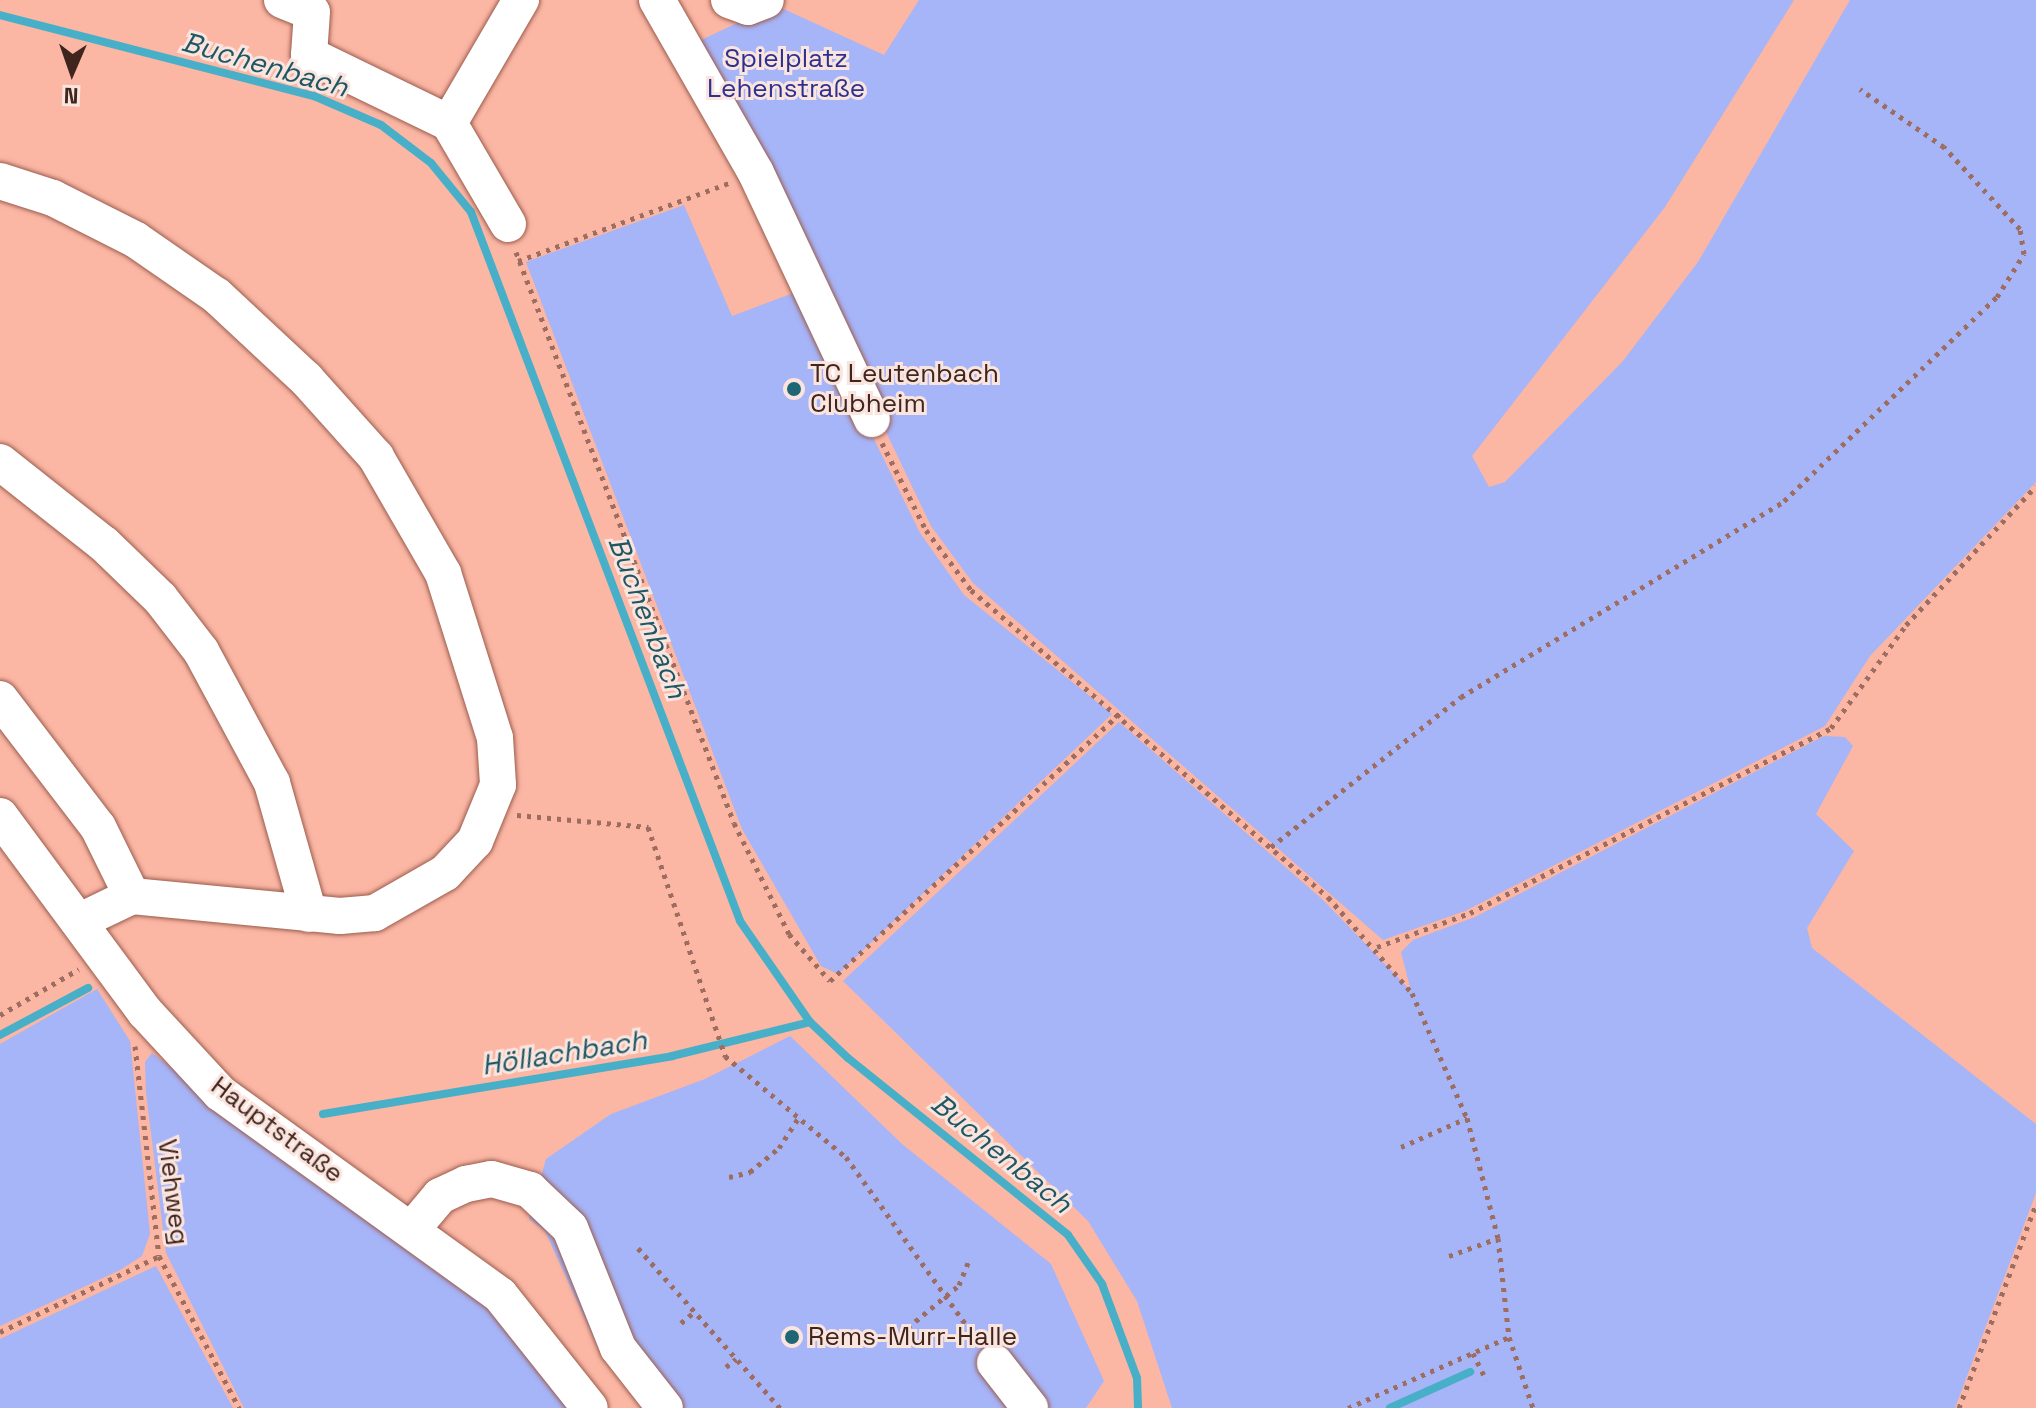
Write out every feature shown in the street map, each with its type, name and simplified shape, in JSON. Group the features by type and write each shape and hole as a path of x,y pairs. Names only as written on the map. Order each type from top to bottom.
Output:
{"street":[{"path":"449,123 521,0"},
{"path":"657,0 756,173 872,419"},
{"path":"729,0 748,7 766,0"},
{"path":"303,4 309,55 449,123 508,224"},
{"path":"0,181 53,198 136,240 217,296 376,457 443,573 467,630 495,738 492,813 445,873 413,895 375,913 309,914 132,896 80,921"},
{"path":"0,462 104,544 160,598 201,651 272,783 309,914"},
{"path":"0,699 98,827 132,896"},
{"name":"Hauptstraße","path":"0,816 146,1013 220,1093 413,1228 500,1295 590,1408"},
{"path":"413,1228 440,1196 466,1184 492,1179 530,1190 570,1228 618,1348 665,1408"},
{"path":"995,1363 1030,1408"}],"path":[{"path":"1271,847 1461,697 1784,501 1997,297 2024,254 2020,229 1944,147 1860,89"},
{"path":"756,173 518,261 734,823 789,934 830,981 1120,713"},
{"path":"872,419 926,530 971,590 1120,713 1271,847 1377,947 1412,993 1467,1118 1498,1238 1509,1337 1533,1408"},
{"path":"1377,947 1470,913 1831,728 1906,625 2036,486"},
{"path":"492,813 648,827 725,1056 747,1080 801,1114 846,1157 943,1297 995,1363"},
{"path":"0,1015 104,954"},
{"name":"Viehweg","path":"146,1013 135,1041 159,1256 239,1408"},
{"path":"729,1177 750,1172 779,1148 801,1114"},
{"path":"1401,1147 1467,1118"},
{"path":"1959,1408 2036,1204"},
{"path":"1449,1256 1498,1238"},
{"path":"638,1248 777,1407"},
{"path":"0,1332 159,1256"},
{"path":"893,1325 900,1334 966,1278 970,1258"},
{"path":"681,1323 694,1312"},
{"path":"1348,1408 1509,1337"},
{"path":"1473,1353 1486,1380"},
{"path":"726,1367 736,1359"}],"green space":[{"name":"Spielplatz Lehenstraße","path":"919,0 1794,0 1665,207 1472,456 1489,487 1505,482 1623,361 1698,262 1850,0 2036,0 2036,482 1870,656 1825,726 1465,911 1383,940 973,583 931,526 699,41 775,5 884,55"},
{"path":"684,205 732,316 801,290 920,533 964,595 1112,714 838,974 821,966 742,829 526,262"},
{"path":"1119,722 1322,899 1411,991 1401,952 1413,940 1475,917 1824,736 1845,737 1853,746 1816,814 1854,851 1807,928 1812,948 2036,1124 2036,1193 1955,1408 1172,1408 1137,1301 1088,1221 843,981"},
{"path":"97,989 130,1041 150,1234 142,1256 120,1270 0,1326 0,1044"},
{"path":"790,1036 902,1144 1051,1264 1104,1381 1086,1408 642,1408 600,1352 545,1231 529,1219 546,1159 611,1114 705,1079"},
{"path":"152,1053 493,1308 573,1408 244,1408 166,1253 146,1093 145,1062"},
{"path":"156,1266 233,1408 0,1408 0,1339"}],"waterway":[{"name":"Buchenbach","path":"0,15 314,96 381,125 431,163 471,212 740,921 810,1022 848,1058 1068,1235 1102,1284 1137,1378 1138,1408"},
{"name":"Höllachbach","path":"0,1035 88,988"},
{"name":"Höllachbach","path":"323,1114 672,1056 810,1022"},
{"path":"1390,1408 1470,1372"}],"place":[{"name":"TC Leutenbach Clubheim","path":"794,389"},
{"name":"Rems-Murr-Halle","path":"792,1337"}]}
